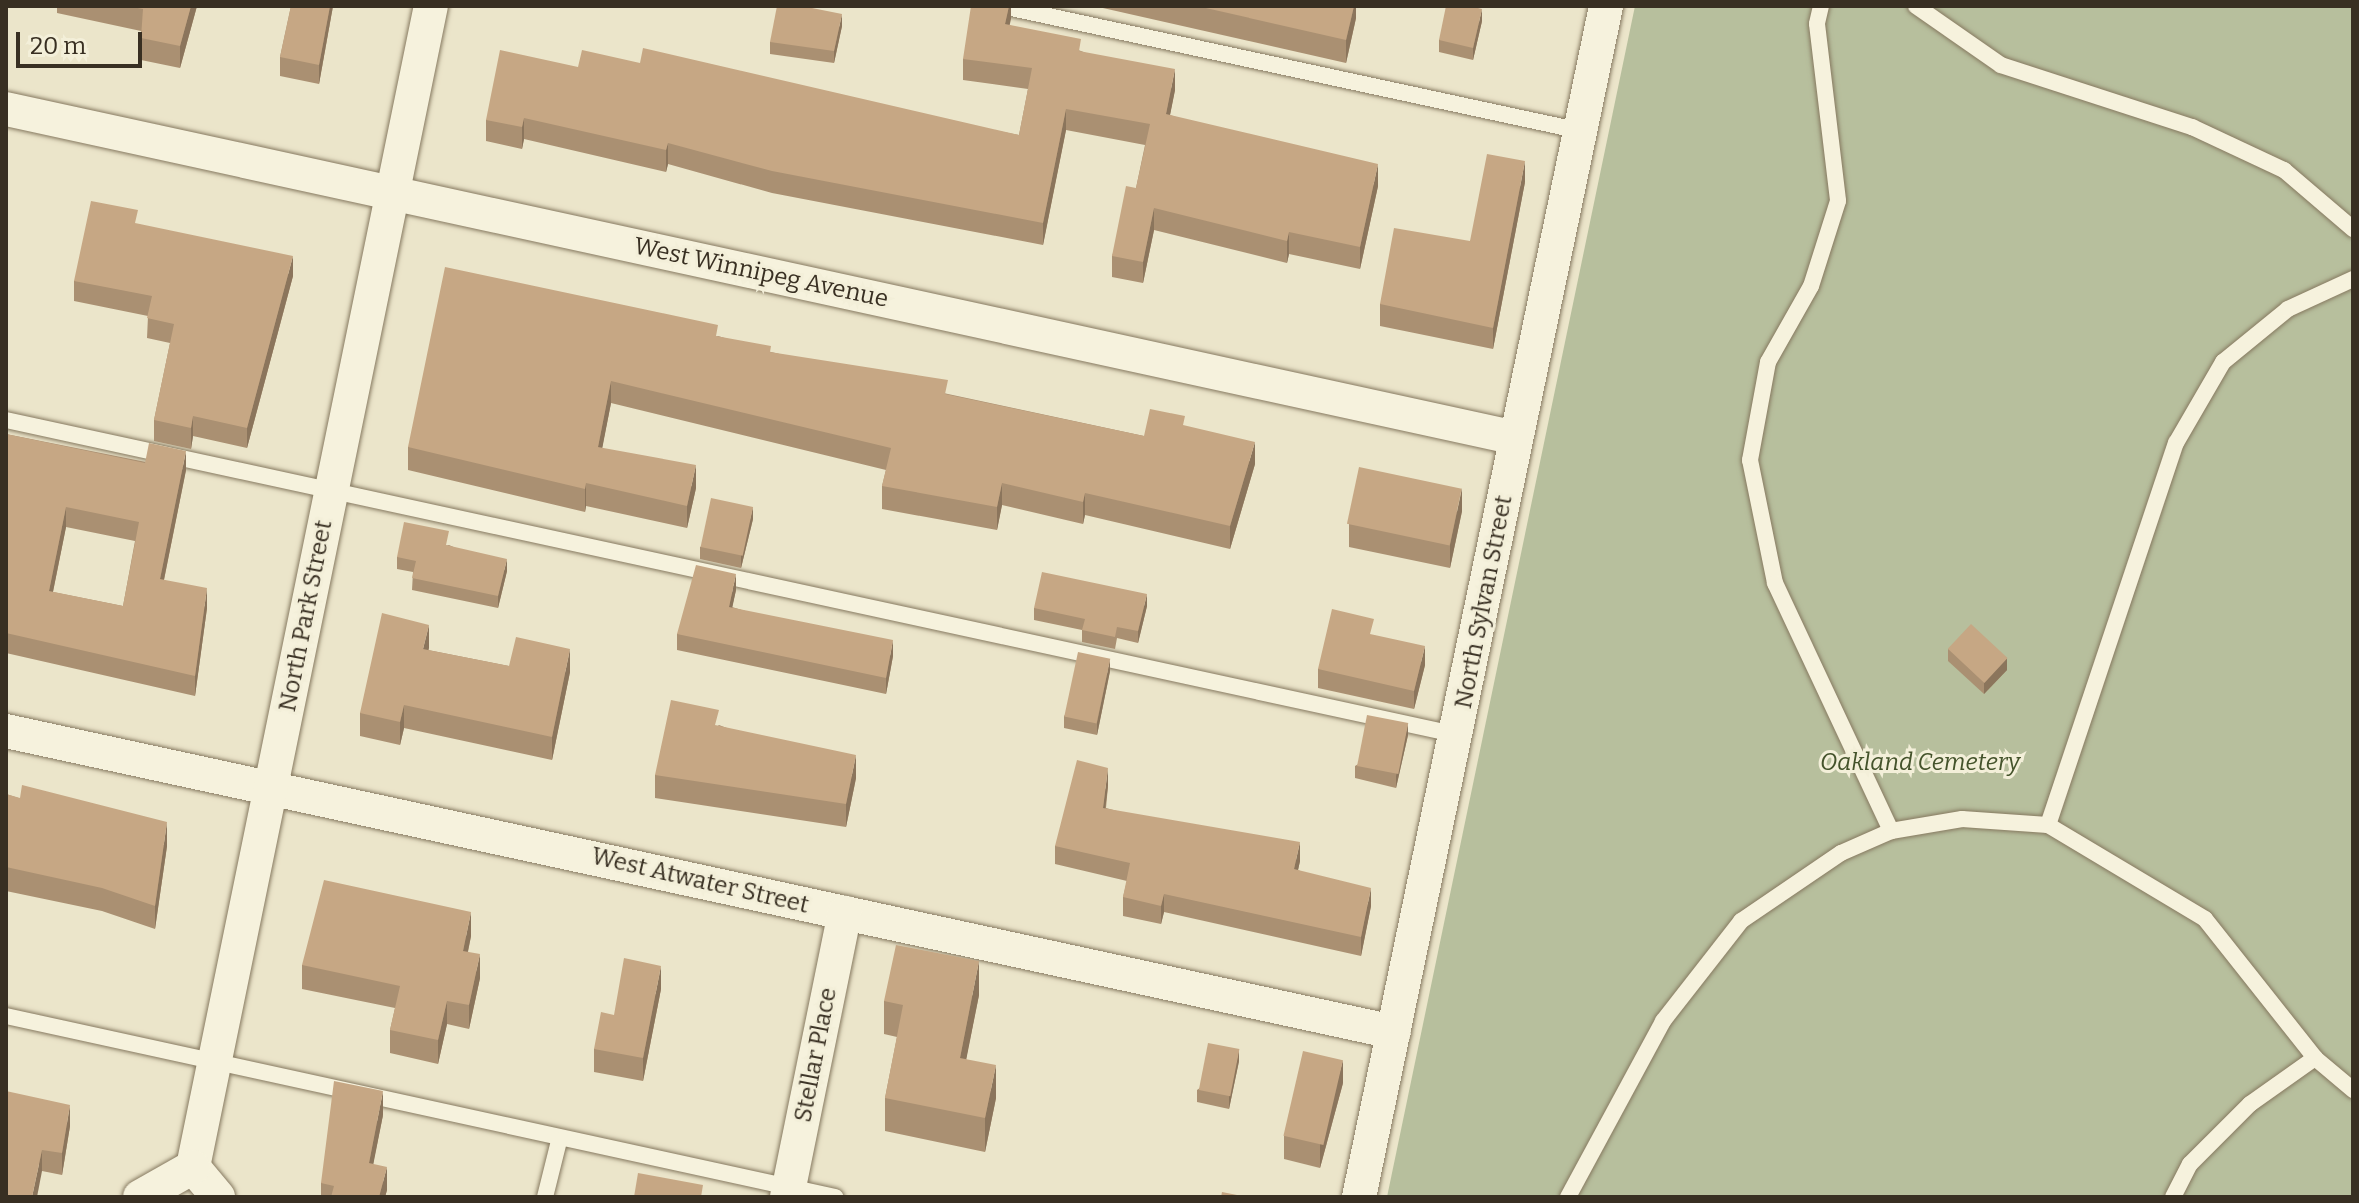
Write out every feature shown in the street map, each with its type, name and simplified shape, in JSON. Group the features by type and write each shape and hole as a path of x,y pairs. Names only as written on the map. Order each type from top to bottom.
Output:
{"street":[{"name":"North Park Street","path":"193,1167 431,6"},
{"name":"North Sylvan Street","path":"1359,1197 1458,735 1606,6"},
{"name":"West Winnipeg Avenue","path":"6,109 1516,438"},
{"name":"West Atwater Street","path":"6,731 1394,1032"},
{"name":"Stellar Place","path":"788,1193 845,913"},
{"path":"140,1197 193,1167 218,1197"}],"lane":[{"path":"1002,6 1581,131"},
{"path":"1821,6 1817,24 1838,201 1811,286 1768,362 1750,460 1775,583 1891,831"},
{"path":"1916,6 2001,65 2192,127 2284,170 2353,229"},
{"path":"2048,825 2176,443 2223,362 2288,309 2353,279"},
{"path":"6,420 1458,735"},
{"path":"1568,1197 1663,1021 1741,921 1841,853 1891,831 1962,819 2048,825 2205,919 2315,1058 2353,1090"},
{"path":"6,1016 215,1057 788,1193 835,1197"},
{"path":"2173,1197 2190,1164 2250,1104 2315,1058"},
{"path":"545,1197 559,1141"}],"green space":[{"name":"Oakland Cemetery","path":"1635,6 2353,6 2353,1197 1387,1197"}],"building":[{"path":"127,6 191,6 180,46 141,38 143,9"},
{"path":"291,6 330,6 319,65 280,57"},
{"path":"777,6 802,6 842,14 834,51 770,42"},
{"path":"971,6 1009,6 1005,24 1081,39 1079,51 1175,69 1166,114 1378,164 1360,247 1289,232 1287,241 1154,208 1143,262 1112,256 1126,186 1136,188 1150,124 1066,109 1043,223 772,171 668,143 666,150 524,118 522,127 486,120 500,50 578,67 582,50 640,63 643,48 1019,135 1032,68 963,59"},
{"path":"1197,6 1354,6 1346,40"},
{"path":"1446,6 1482,9 1473,48 1439,40"},
{"path":"1487,154 1525,161 1493,328 1380,304 1394,228 1470,241"},
{"path":"91,201 138,210 135,223 293,256 247,428 193,416 191,428 154,420 174,324 147,318 152,296 74,281"},
{"path":"445,267 718,325 716,336 771,346 770,352 948,380 945,394 1144,436 1150,409 1185,416 1183,425 1255,442 1230,526 1085,493 1083,502 1002,483 997,507 882,486 891,448 611,381 598,447 696,465 687,506 586,483 585,489 408,447"},
{"path":"6,434 145,463 149,443 186,451 160,579 207,588 195,676 6,633","holes":["66,507 139,522 123,606 49,591"]},
{"path":"1359,467 1462,489 1450,546 1347,524"},
{"path":"711,498 753,507 743,556 701,547"},
{"path":"404,522 449,531 446,545 507,559 498,596 412,578 416,561 397,557"},
{"path":"696,565 736,574 729,607 893,640 886,678 677,634"},
{"path":"1042,572 1147,594 1138,631 1117,627 1115,637 1082,630 1085,619 1034,608"},
{"path":"1332,609 1374,619 1370,634 1425,646 1414,691 1318,669"},
{"path":"382,613 429,625 423,649 509,666 516,637 570,649 552,737 404,705 400,722 360,713"},
{"path":"1971,624 2008,658 1984,683 1948,649"},
{"path":"1078,652 1110,659 1097,723 1064,717"},
{"path":"671,700 719,710 715,725 856,755 846,804 655,775"},
{"path":"1367,715 1408,723 1398,774 1357,766"},
{"path":"1077,760 1108,768 1103,808 1300,842 1294,869 1371,888 1361,937 1164,894 1161,906 1123,897 1130,863 1055,846"},
{"path":"22,785 167,822 155,906 102,888 6,867 6,794 20,798"},
{"path":"324,880 471,912 463,951 480,954 469,1005 447,1001 438,1040 390,1030 400,986 302,965"},
{"path":"896,945 979,961 960,1058 996,1065 985,1118 885,1098 903,1005 884,1001"},
{"path":"624,958 661,966 643,1058 594,1049 601,1012 614,1015"},
{"path":"1208,1043 1239,1049 1230,1096 1199,1090"},
{"path":"1303,1051 1343,1060 1323,1145 1283,1136"},
{"path":"334,1081 383,1091 369,1163 387,1167 379,1197 331,1197 334,1186 321,1183"},
{"path":"6,1091 70,1105 62,1153 42,1150 32,1197 6,1197"},
{"path":"638,1173 703,1185 701,1197 634,1197"},
{"path":"1222,1192 1247,1197 1221,1197"}]}
